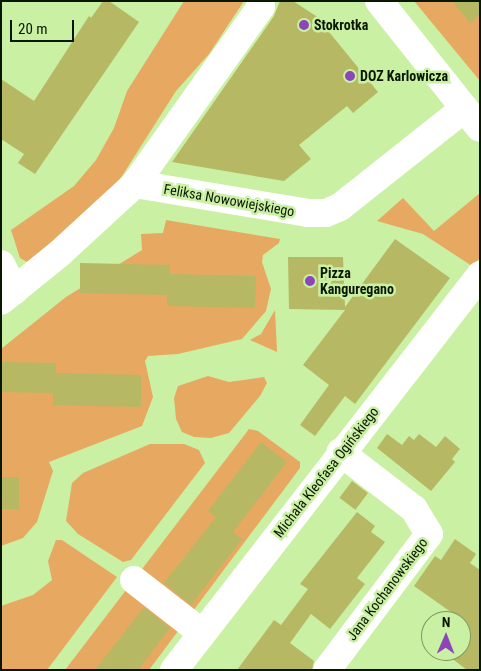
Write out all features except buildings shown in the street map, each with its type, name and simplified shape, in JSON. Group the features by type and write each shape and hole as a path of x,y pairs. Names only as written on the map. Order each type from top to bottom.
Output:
{"street":[{"path":"7,296 135,184 261,7 260,1"},
{"path":"378,1 472,118"},
{"name":"Feliksa Nowowiejskiego","path":"135,184 308,213 326,213 340,208 472,118"},
{"path":"1,264 7,296"},
{"name":"Michała Kleofasa Ogińskiego","path":"174,670 340,452 480,275"},
{"name":"Jana Kochanowskiego","path":"327,670 428,534 414,509 340,452"},
{"path":"134,580 202,633"}],"shaded area":[{"path":"184,1 244,1 209,54 176,91 115,187 90,212 27,262 20,258 11,230 74,186 96,160 114,128 127,91"},
{"path":"414,1 480,1 480,81"},
{"path":"480,193 480,258 472,266 423,234 377,221 403,198 434,231"},
{"path":"166,220 280,239 279,243 263,255 262,262 271,289 266,311 242,339 178,354 148,356 145,361 153,397 142,426 49,462 53,471 37,522 23,538 1,546 1,349 66,297 142,250 141,234 163,233"},
{"path":"275,310 277,352 250,340 261,334"},
{"path":"208,376 229,382 264,377 267,383 260,396 229,433 211,438 194,437 182,432 176,419 174,398 178,386"},
{"path":"249,429 258,431 300,462 300,468 149,670 65,670"},
{"path":"150,444 184,444 199,450 205,463 131,560 123,562 78,534 66,521 72,483 83,473"},
{"path":"56,540 62,540 117,577 47,670 1,670 1,606 33,595 52,580 48,561"}],"place":[{"name":"Stokrotka","path":"304,25"},
{"name":"DOZ Karlowicza","path":"350,76"},
{"name":"Pizza Kanguregano","path":"310,281"}]}
